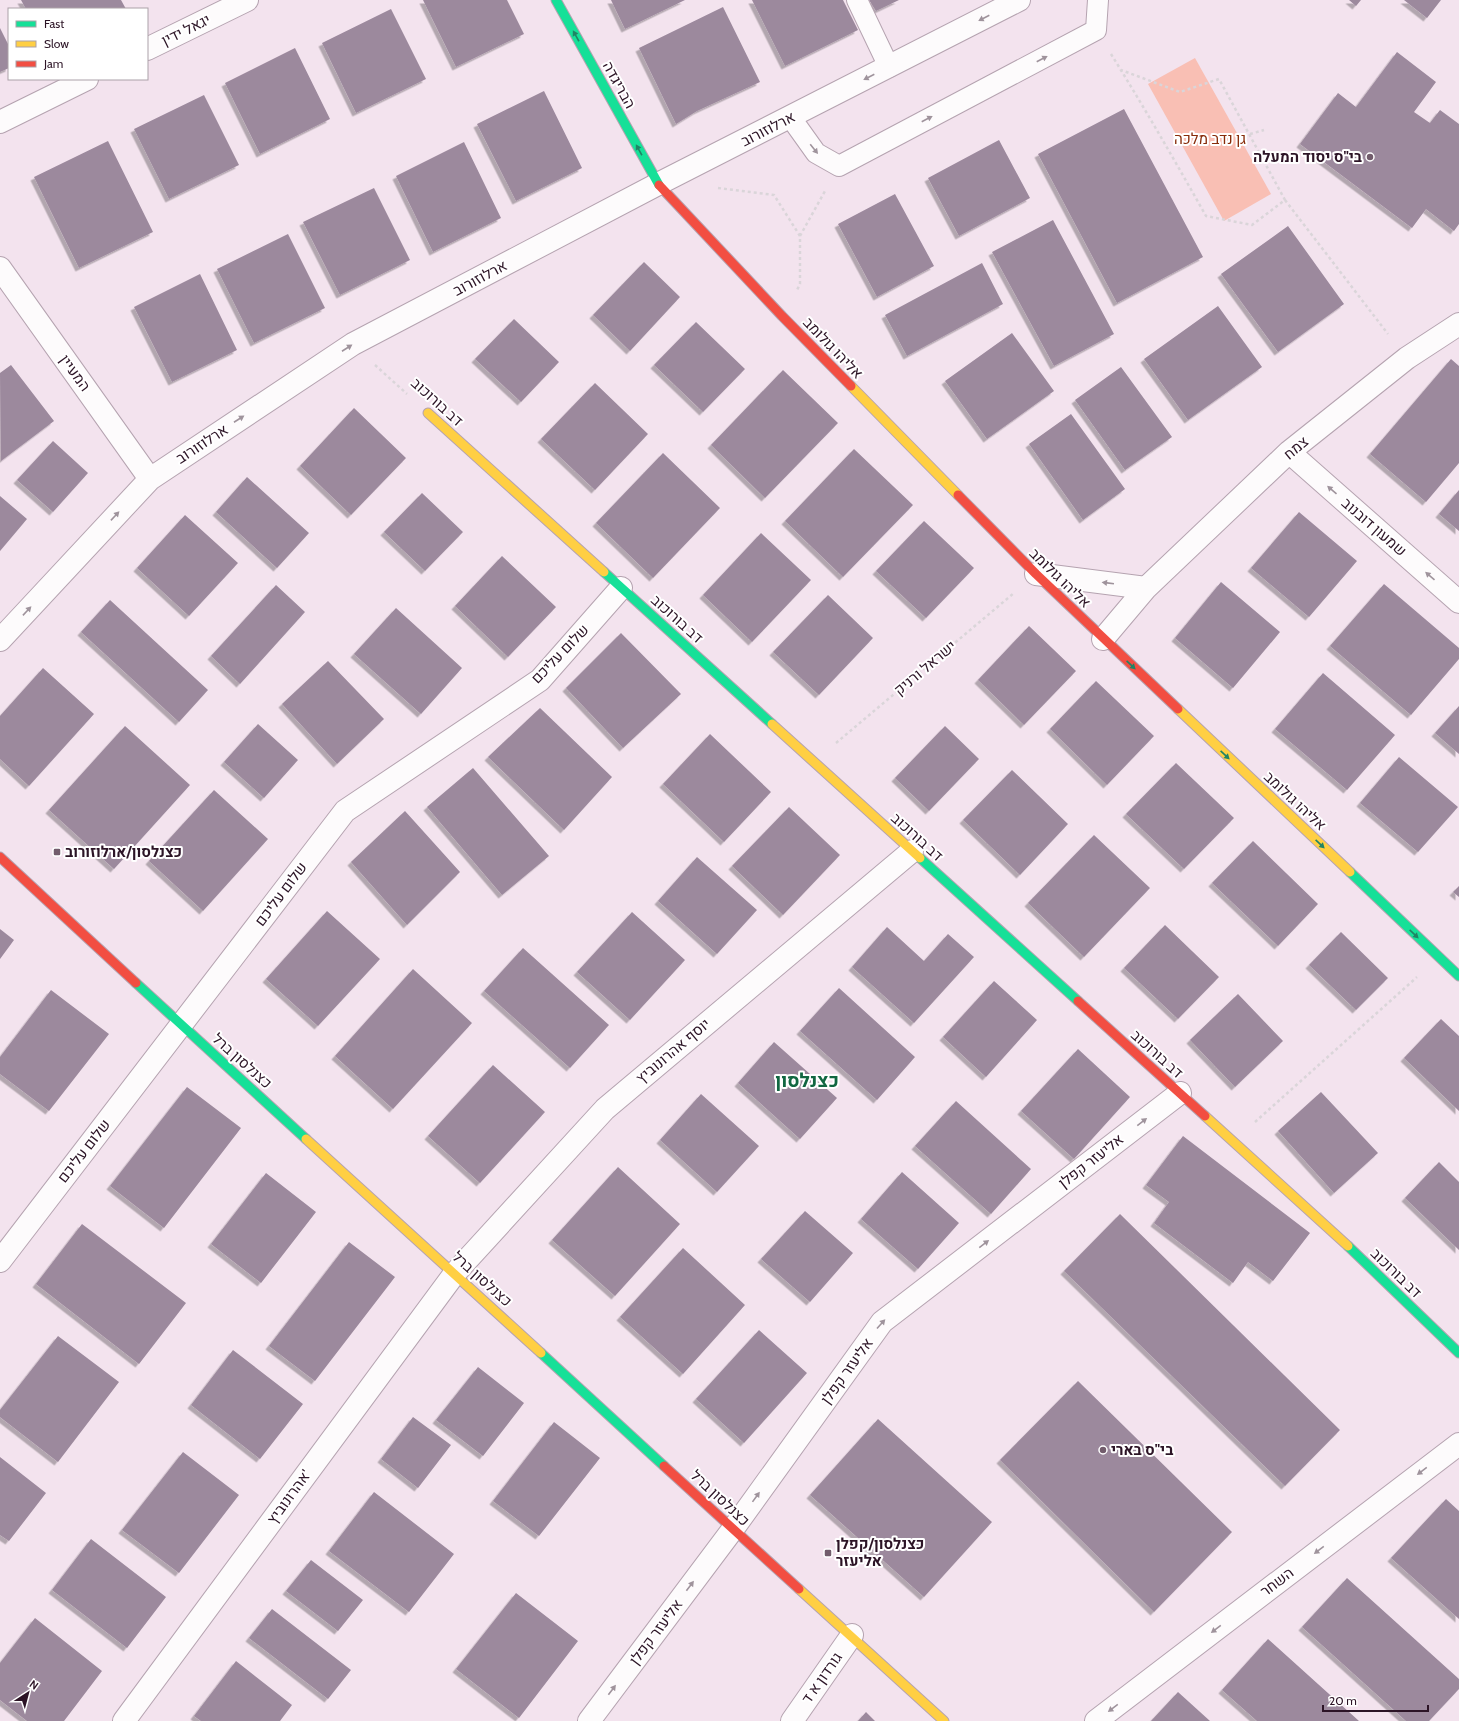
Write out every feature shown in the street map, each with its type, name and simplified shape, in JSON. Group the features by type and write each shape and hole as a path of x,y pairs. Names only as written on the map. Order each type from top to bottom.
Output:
{"street":[{"name":"יגאל ידין","path":"148,49 247,0"},
{"name":"הבריגדה","path":"556,0 658,184"},
{"name":"ארלוזורוב","path":"0,640 150,478 353,344 658,184 791,118 1019,0"},
{"path":"0,122 85,80"},
{"name":"אליהו גולומב","path":"658,184 782,316 1036,574 1459,976"},
{"name":"המעיין","path":"0,268 150,478"},
{"name":"צמח","path":"1103,639 1146,588 1290,452 1407,358 1459,324"},
{"name":"דב בורוכוב","path":"428,413 1355,1252 1459,1353"},
{"name":"שמעון דובנוב","path":"1290,452 1459,602"},
{"path":"1036,574 1146,588"},
{"name":"שלום עליכם","path":"0,1260 345,811 540,680 621,588"},
{"name":"יוסף אהרונוביץ","path":"455,1273 605,1109 912,851"},
{"name":"כצנלסון ברל","path":"0,857 181,1025 455,1273 733,1529 852,1635 944,1721"},
{"name":"אליעזר קפלן","path":"589,1721 733,1529 882,1322 1180,1093"},
{"name":"אהרונוביץ'","path":"124,1721 455,1273"},
{"name":"השחר","path":"1096,1721 1457,1448"},
{"name":"גורדון א ד","path":"792,1721 852,1635"}],"lane":[{"path":"857,0 889,67"},
{"path":"791,118 816,153 839,166 1096,30 1098,0"}],"path":[{"path":"1096,30 1144,107 1206,216 1252,225 1285,200"},
{"path":"1120,70 1180,92 1220,79 1285,200 1407,358"},
{"path":"1250,134 1264,130"},
{"path":"782,316 800,284 800,236 839,166"},
{"path":"716,188 774,196 800,236"},
{"name":"דב בורוכוב","path":"353,344 428,413"},
{"name":"ישראל ורניק","path":"814,762 1036,574"},
{"path":"1233,1141 1439,957"}],"green space":[{"name":"גן נדב מלכה","path":"1195,58 1271,194 1224,221 1148,84"}],"building":[{"path":"21,0 121,0 125,8 25,8"},
{"path":"423,0 507,0 524,34 456,67"},
{"path":"611,0 685,0 625,29"},
{"path":"752,0 843,0 858,30 785,66"},
{"path":"869,0 899,0 876,11"},
{"path":"1349,0 1361,0 1356,6"},
{"path":"1404,0 1441,0 1427,18"},
{"path":"723,7 760,82 697,111 676,124 639,48"},
{"path":"391,9 426,79 356,113 322,43"},
{"path":"0,28 8,44 8,68 0,72"},
{"path":"295,48 330,119 260,154 225,83"},
{"path":"1397,52 1436,82 1414,112 1430,123 1440,110 1459,124 1459,224 1454,231 1426,209 1412,228 1300,144 1338,93 1356,107"},
{"path":"544,91 582,168 516,201 477,124"},
{"path":"204,95 239,165 169,199 134,129"},
{"path":"1124,109 1203,257 1117,303 1038,154"},
{"path":"999,140 1030,198 959,236 928,178"},
{"path":"108,141 153,232 79,268 34,177"},
{"path":"464,142 501,218 433,252 396,176"},
{"path":"374,188 410,260 340,295 303,222"},
{"path":"895,194 934,266 877,297 838,224"},
{"path":"1053,220 1114,334 1054,366 992,252"},
{"path":"1288,226 1344,304 1278,352 1221,274"},
{"path":"288,234 325,308 254,343 217,269"},
{"path":"644,262 680,297 630,351 593,315"},
{"path":"982,263 1003,304 907,356 885,315"},
{"path":"200,274 237,350 172,382 134,307"},
{"path":"1218,306 1262,367 1188,420 1144,359"},
{"path":"514,319 559,362 521,402 475,359"},
{"path":"696,322 745,369 703,412 654,365"},
{"path":"1012,333 1054,391 987,439 945,381"},
{"path":"1451,359 1459,366 1459,463 1426,502 1370,454"},
{"path":"11,365 54,421 1,461 0,373"},
{"path":"1121,367 1172,437 1125,470 1075,400"},
{"path":"783,370 838,423 765,498 711,445"},
{"path":"595,383 648,434 595,490 541,439"},
{"path":"354,408 406,458 351,515 300,466"},
{"path":"1071,414 1125,489 1083,520 1029,444"},
{"path":"53,441 88,473 53,512 17,480"},
{"path":"854,449 913,505 843,577 785,521"},
{"path":"663,453 720,508 653,578 596,523"},
{"path":"247,477 309,533 277,568 216,512"},
{"path":"1459,490 1459,531 1439,514"},
{"path":"422,493 463,532 425,571 384,532"},
{"path":"0,496 27,519 0,551"},
{"path":"1299,512 1357,561 1309,617 1251,568"},
{"path":"185,515 238,563 189,616 137,568"},
{"path":"924,521 974,568 926,618 876,571"},
{"path":"761,533 811,580 752,642 703,595"},
{"path":"502,556 556,607 508,657 455,606"},
{"path":"1221,582 1280,632 1233,688 1175,638"},
{"path":"1384,584 1459,648 1459,659 1411,715 1330,646"},
{"path":"276,585 305,612 240,684 211,656"},
{"path":"828,595 873,638 819,695 773,652"},
{"path":"110,600 208,690 179,722 81,632"},
{"path":"396,608 462,668 421,714 354,654"},
{"path":"1029,626 1076,671 1024,725 978,680"},
{"path":"621,633 681,694 623,748 566,688"},
{"path":"328,661 384,719 337,764 282,704"},
{"path":"43,668 94,714 29,786 0,759 0,716"},
{"path":"1323,673 1395,735 1347,790 1275,729"},
{"path":"1096,681 1154,736 1107,785 1050,729"},
{"path":"1459,706 1459,754 1435,733"},
{"path":"540,708 612,777 564,830 488,757"},
{"path":"258,724 298,760 264,798 224,762"},
{"path":"125,726 190,785 114,869 49,810"},
{"path":"945,726 979,759 929,811 895,778"},
{"path":"710,734 771,792 724,842 663,784"},
{"path":"1399,757 1458,807 1418,852 1360,803"},
{"path":"1176,763 1234,818 1184,869 1126,814"},
{"path":"473,768 549,856 502,895 427,807"},
{"path":"1012,770 1068,824 1020,875 963,820"},
{"path":"214,790 268,839 203,911 149,861"},
{"path":"789,807 840,855 783,915 732,866"},
{"path":"405,811 460,872 407,925 351,862"},
{"path":"1094,835 1150,888 1084,957 1028,903"},
{"path":"1253,841 1318,904 1278,946 1212,883"},
{"path":"697,857 757,910 717,954 658,901"},
{"path":"1459,886 1459,897 1453,892"},
{"path":"327,911 380,959 318,1026 266,979"},
{"path":"632,912 685,960 630,1020 577,972"},
{"path":"1165,925 1219,977 1178,1019 1124,968"},
{"path":"887,927 924,961 948,934 974,957 914,1023 852,967"},
{"path":"0,929 14,940 0,959"},
{"path":"1341,932 1388,978 1356,1010 1309,965"},
{"path":"523,948 609,1025 570,1068 484,991"},
{"path":"413,969 472,1023 393,1109 335,1056"},
{"path":"994,981 1037,1020 986,1077 943,1037"},
{"path":"839,988 915,1057 877,1100 800,1031"},
{"path":"51,990 109,1034 49,1111 0,1074 0,1057"},
{"path":"1238,994 1283,1041 1235,1087 1190,1040"},
{"path":"1441,1019 1459,1036 1459,1111 1404,1058"},
{"path":"774,1042 837,1098 800,1139 738,1083"},
{"path":"1078,1049 1130,1097 1074,1159 1021,1111"},
{"path":"493,1065 545,1112 480,1183 428,1136"},
{"path":"187,1087 241,1128 164,1228 110,1186"},
{"path":"1321,1092 1378,1153 1334,1193 1278,1131"},
{"path":"701,1094 759,1146 717,1192 660,1140"},
{"path":"956,1101 1031,1169 991,1214 915,1146"},
{"path":"1183,1136 1310,1233 1273,1281 1248,1262 1233,1283 1154,1223 1169,1202 1146,1185"},
{"path":"1439,1162 1459,1182 1459,1250 1405,1198"},
{"path":"618,1167 680,1224 615,1296 552,1240"},
{"path":"902,1172 959,1223 918,1269 861,1219"},
{"path":"266,1173 316,1212 261,1283 211,1244"},
{"path":"805,1211 853,1253 810,1302 761,1259"},
{"path":"1120,1214 1340,1430 1285,1486 1064,1271"},
{"path":"82,1224 186,1303 139,1364 36,1284"},
{"path":"349,1242 395,1277 315,1381 269,1346"},
{"path":"683,1248 745,1305 683,1374 620,1317"},
{"path":"759,1330 807,1373 744,1443 696,1399"},
{"path":"58,1336 119,1382 58,1462 0,1417 0,1410"},
{"path":"233,1350 303,1404 260,1459 191,1405"},
{"path":"478,1367 524,1403 483,1456 436,1420"},
{"path":"1078,1381 1232,1532 1154,1612 1000,1460"},
{"path":"413,1417 451,1445 418,1488 381,1459"},
{"path":"878,1419 992,1522 924,1597 810,1495"},
{"path":"554,1422 600,1458 539,1536 493,1501"},
{"path":"183,1452 239,1495 179,1573 122,1530"},
{"path":"0,1457 46,1493 9,1541 0,1535"},
{"path":"374,1492 454,1554 409,1612 329,1551"},
{"path":"1446,1499 1459,1511 1459,1619 1391,1558"},
{"path":"91,1539 166,1597 127,1648 52,1590"},
{"path":"311,1560 363,1600 338,1631 286,1591"},
{"path":"1347,1578 1459,1679 1459,1689 1429,1721 1406,1721 1302,1627"},
{"path":"516,1593 578,1641 519,1718 456,1669"},
{"path":"272,1609 351,1670 328,1699 249,1638"},
{"path":"35,1618 102,1671 64,1721 27,1721 0,1700 0,1663"},
{"path":"1268,1639 1359,1721 1257,1721 1222,1690"},
{"path":"236,1661 292,1705 280,1721 201,1721 194,1716"},
{"path":"1178,1692 1210,1721 1151,1721"},
{"path":"866,1712 875,1721 858,1721"}],"traffic: fast":[{"path":"556,0 659,185"},
{"path":"604,572 772,724"},
{"path":"920,858 1078,1001"},
{"path":"1350,872 1459,976"},
{"path":"136,983 306,1139"},
{"path":"1348,1246 1459,1353"},
{"path":"541,1353 664,1466"}],"traffic: slow":[{"path":"851,386 958,495"},
{"path":"428,413 604,572"},
{"path":"1178,709 1350,872"},
{"path":"772,724 920,858"},
{"path":"1205,1116 1348,1246"},
{"path":"306,1139 541,1353"},
{"path":"799,1589 944,1721"}],"traffic: jam":[{"path":"659,185 782,316 851,386"},
{"path":"958,495 1036,574 1178,709"},
{"path":"0,857 136,983"},
{"path":"1078,1001 1205,1116"},
{"path":"664,1466 799,1589"}],"place":[{"name":"בי\"ס יסוד המעלה","path":"1370,157"},
{"name":"כצנלסון/ארלוזורוב","path":"57,852"},
{"name":"בי\"ס בארי","path":"1103,1450"},
{"name":"כצנלסון/קפלן אליעזר","path":"828,1553"}],"district":[{"name":"כצנלסון","path":"807,1080"}]}
